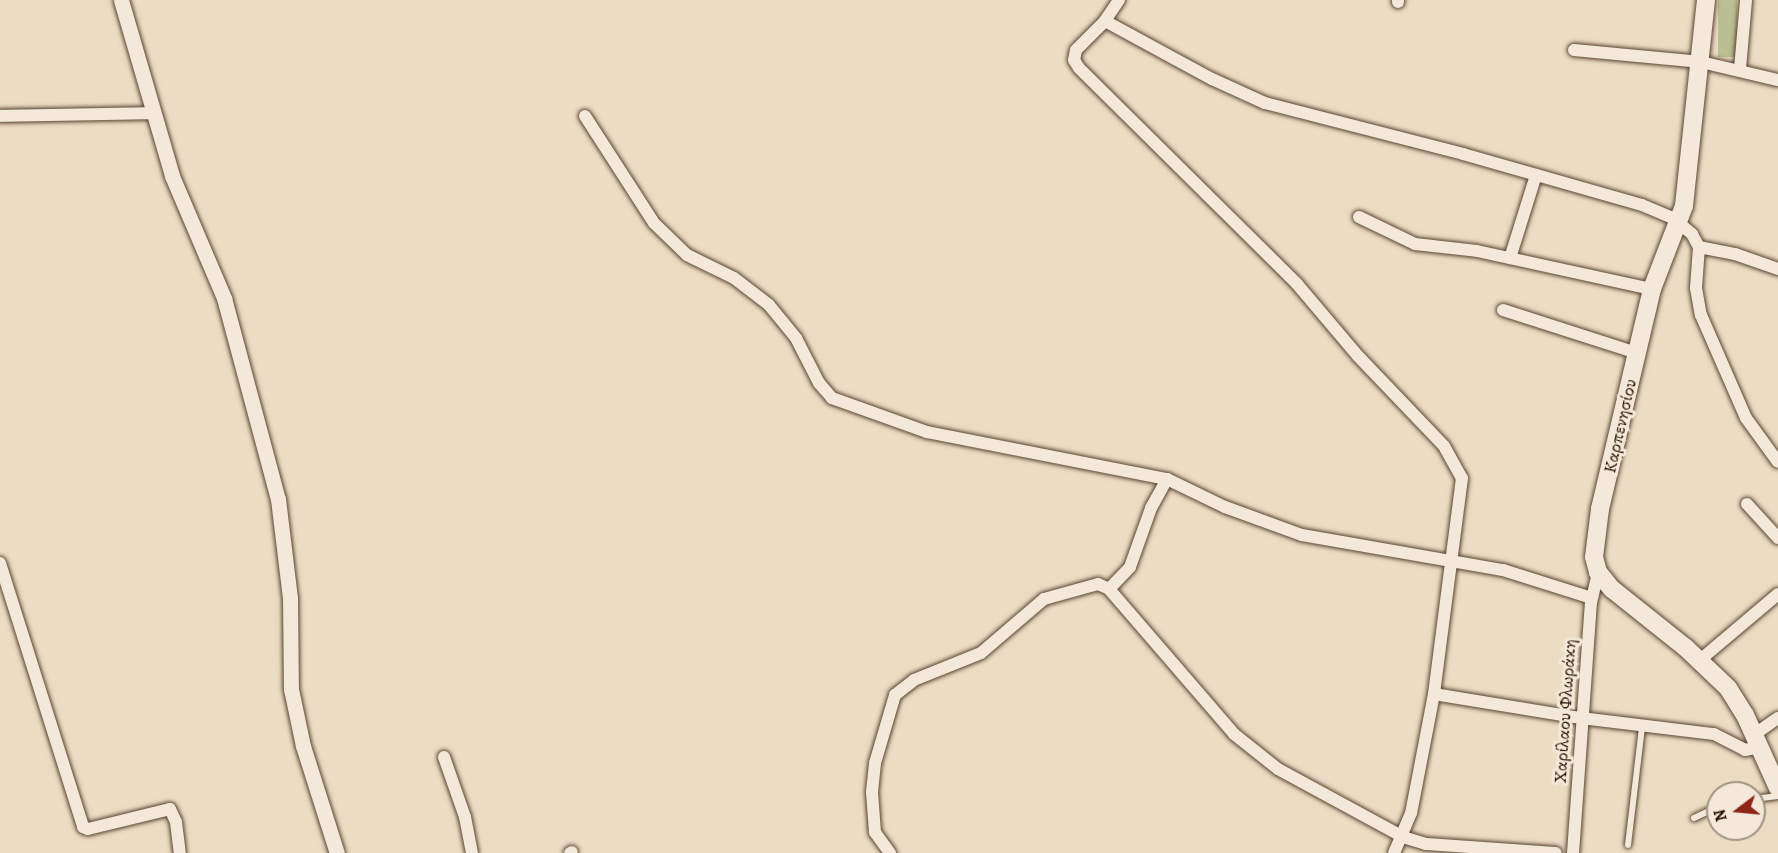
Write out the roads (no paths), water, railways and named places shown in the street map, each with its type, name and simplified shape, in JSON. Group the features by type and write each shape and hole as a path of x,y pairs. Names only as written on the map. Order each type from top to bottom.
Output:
{"main road":[{"name":"Καρπενησίου","path":"1598,572 1594,557 1596,528 1652,289 1679,222 1690,170 1706,0"},
{"path":"1598,572 1620,597 1700,660 1733,695 1758,740 1777,786"}],"street":[{"path":"121,0 176,186 224,298 278,500 290,598 291,689 306,759 338,853"},
{"path":"1119,0 1106,21 1076,50 1074,60 1079,68 1289,276 1455,462 1462,478 1462,499 1434,694 1403,837 1394,853"},
{"path":"1740,69 1746,0"},
{"path":"1106,21 1212,79 1265,103 1655,209 1679,222 1698,247 1696,288 1701,315 1746,418 1778,462"},
{"path":"1574,50 1701,62 1740,69 1778,80"},
{"path":"0,116 154,113"},
{"path":"585,116 654,223 687,255 734,278 769,305 796,338 819,383 832,398 927,432 1167,478 1226,507 1302,535 1510,572 1592,598"},
{"path":"1510,258 1536,175"},
{"path":"1359,217 1415,244 1510,258 1652,289"},
{"path":"1698,247 1735,254 1778,269"},
{"path":"1503,310 1637,353"},
{"path":"1109,589 1130,567 1151,508 1167,478"},
{"path":"1747,504 1778,538"},
{"path":"0,563 82,825 88,829 170,808 176,822 180,853"},
{"name":"Χαρίλαου Φλωράκη","path":"1573,853 1581,718 1592,598 1598,572"},
{"path":"890,853 875,832 872,792 875,763 899,689 981,653 1044,599 1090,585 1109,589 1147,637 1260,758 1403,837 1434,846 1481,851 1556,853"},
{"path":"1700,660 1778,594"},
{"path":"1434,694 1642,727 1714,734 1745,750 1758,740 1778,718"},
{"path":"444,757 465,816 472,853"}],"lane":[{"path":"1628,844 1642,727"},
{"path":"1694,818 1706,812"}]}
